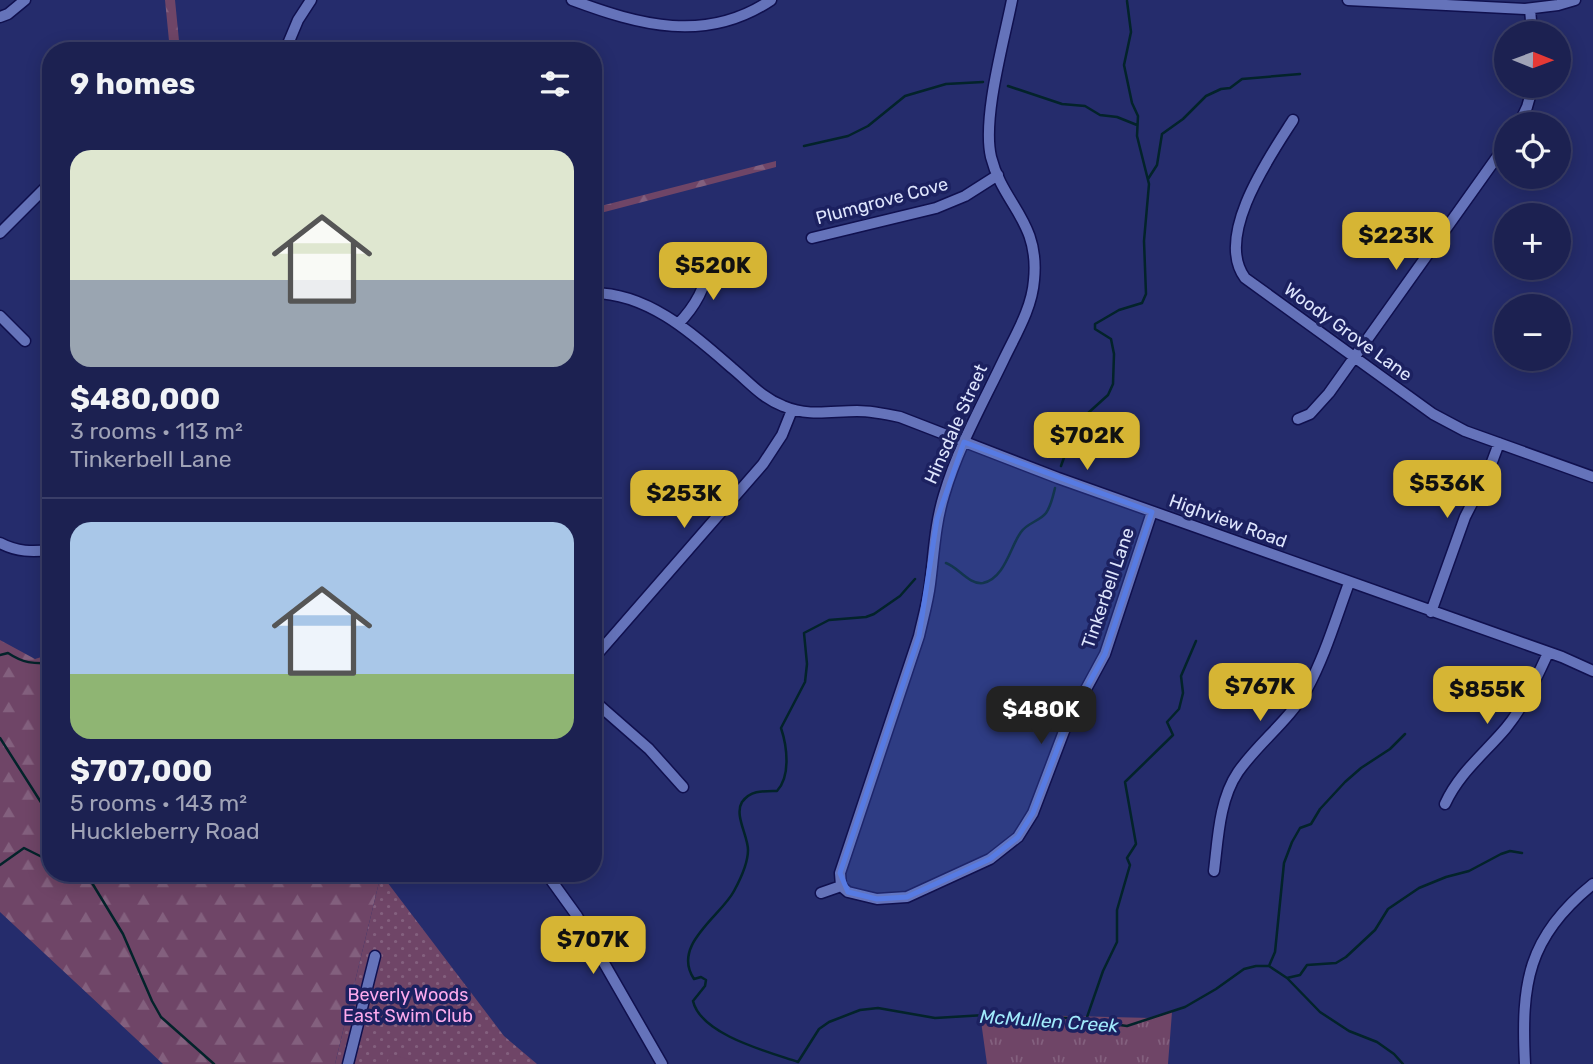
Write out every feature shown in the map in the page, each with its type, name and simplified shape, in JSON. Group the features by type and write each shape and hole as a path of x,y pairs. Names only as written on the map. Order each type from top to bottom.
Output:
{"street":[{"path":"0,18 25,0"},
{"path":"289,42 298,20 311,0"},
{"path":"572,0 649,25 684,27 733,19 771,0"},
{"name":"Hinsdale Street","path":"841,886 840,873 919,636 927,602 937,519 944,494 964,442 1026,313 1034,283 1031,236 998,175 989,147 988,130 1012,0"},
{"path":"1348,0 1530,9 1576,0"},
{"path":"1530,9 1531,21"},
{"name":"Woody Grove Lane","path":"1293,120 1266,161 1249,197 1235,250 1242,274 1433,414 1465,431 1593,476"},
{"path":"1298,419 1317,407 1494,161"},
{"name":"Plumgrove Cove","path":"812,238 936,208 965,196 998,175"},
{"path":"0,233 42,191"},
{"path":"678,324 698,297 706,279 708,262"},
{"name":"Highview Road","path":"602,294 636,300 678,324 734,369 752,388 792,410 815,414 854,411 900,417 1152,512 1593,671"},
{"path":"0,316 25,341"},
{"path":"602,649 763,464 782,435 792,410"},
{"path":"1431,612 1465,517 1489,470 1499,443"},
{"name":"Tinkerbell Lane","path":"841,886 848,892 877,899 907,897 990,859 1017,837 1033,813 1066,726 1105,654 1152,512"},
{"path":"0,543 28,552 42,551"},
{"path":"1214,872 1221,817 1232,784 1250,757 1306,691 1349,583"},
{"path":"1445,804 1463,774 1516,714 1548,653"},
{"path":"602,708 649,749 683,787"},
{"path":"552,882 577,916 662,1064"},
{"path":"1525,1064 1525,993 1534,957 1556,919 1593,884"},
{"path":"821,893 841,886"},
{"path":"348,1064 375,956"}],"highlighted area":[{"path":"964,442 1152,512 1105,654 1066,726 1033,813 1018,837 990,859 907,897 877,899 848,892 840,873 919,636 937,519"}],"green space":[{"path":"165,0 175,0 179,42 169,42"},
{"path":"776,161 776,167 602,213 602,206"},
{"path":"0,640 35,659 42,657 42,882 379,882 335,1064 163,1064 0,912"},
{"name":"Beverly Woods East Swim Club","path":"379,882 387,882 504,1036 537,1064 335,1064"},
{"path":"1172,1012 1168,1064 987,1064 980,1014 1152,1018"},
{"path":"390,1054 426,1064 387,1064"}],"waterway":[{"path":"1061,466 1076,424 1108,395 1113,384 1114,354 1111,339 1095,329 1095,324 1119,310 1142,303 1146,294 1144,241 1149,184 1137,136 1138,116 1132,103 1124,65 1131,32 1127,1"},
{"path":"1148,179 1157,165 1162,134 1183,119 1206,96 1230,88 1242,79 1300,74"},
{"path":"804,146 848,136 868,126 905,96 946,84 983,82"},
{"path":"1008,86 1062,104 1085,106 1100,115 1117,117 1137,125"},
{"path":"946,563 978,583 990,580 1002,569 1021,532 1046,513 1055,488"},
{"path":"798,1062 722,1033 709,1023 699,1013 693,1001 705,986 706,980 701,977 694,979 689,966 689,954 700,932 728,901 747,860 747,844 740,819 742,802 753,793 777,791 784,777 786,752 781,728 805,682 807,664 804,633 829,620 874,614 900,596 915,579"},
{"path":"1086,1020 1103,971 1117,942 1117,910 1130,865 1127,858 1136,844 1125,782 1173,735 1167,722 1179,709 1183,693 1181,676 1196,641"},
{"path":"0,655 8,653 28,662 42,663"},
{"path":"1269,966 1275,952 1284,863 1300,828 1311,824 1320,809 1345,782 1390,749 1405,734"},
{"name":"McMullen Creek","path":"0,738 42,804"},
{"path":"0,865 24,848 42,857"},
{"path":"1287,978 1300,975 1307,965 1336,963 1346,957 1375,930 1388,909 1419,888 1469,871 1501,854 1510,851 1522,853"},
{"name":"McMullen Creek","path":"91,882 123,934 161,1017 214,1064"},
{"name":"McMullen Creek","path":"798,1062 819,1029 829,1022 860,1010 878,1008 935,1018 1002,1014 1069,1018 1127,1026 1185,1007 1244,969 1269,966 1287,978 1320,1012 1349,1031 1377,1042 1403,1064"}]}
